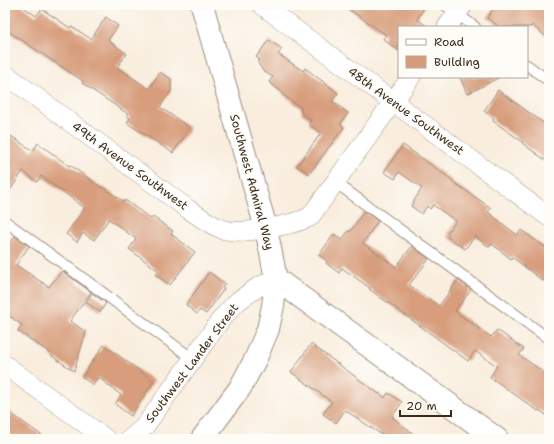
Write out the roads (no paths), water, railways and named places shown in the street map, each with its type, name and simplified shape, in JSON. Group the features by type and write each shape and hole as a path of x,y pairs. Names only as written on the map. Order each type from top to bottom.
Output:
{"main road":[{"name":"Southwest Admiral Way","path":"202,5 266,228 276,279 273,306 268,329 256,358 240,388 202,439"},
{"path":"276,279 497,439"}],"street":[{"name":"48th Avenue Southwest","path":"262,5 549,217"},
{"name":"49th Avenue Southwest","path":"5,74 188,209 210,223 224,230 238,231 266,228"},
{"path":"266,228 298,222 310,217 410,78"},
{"name":"Southwest Lander Street","path":"130,439 145,426 222,318 238,301 258,286 276,279"},
{"path":"5,364 106,439"}],"lane":[{"path":"453,13 473,26"},
{"path":"528,66 549,81"},
{"path":"335,182 549,340"},
{"path":"5,221 193,359"}]}
